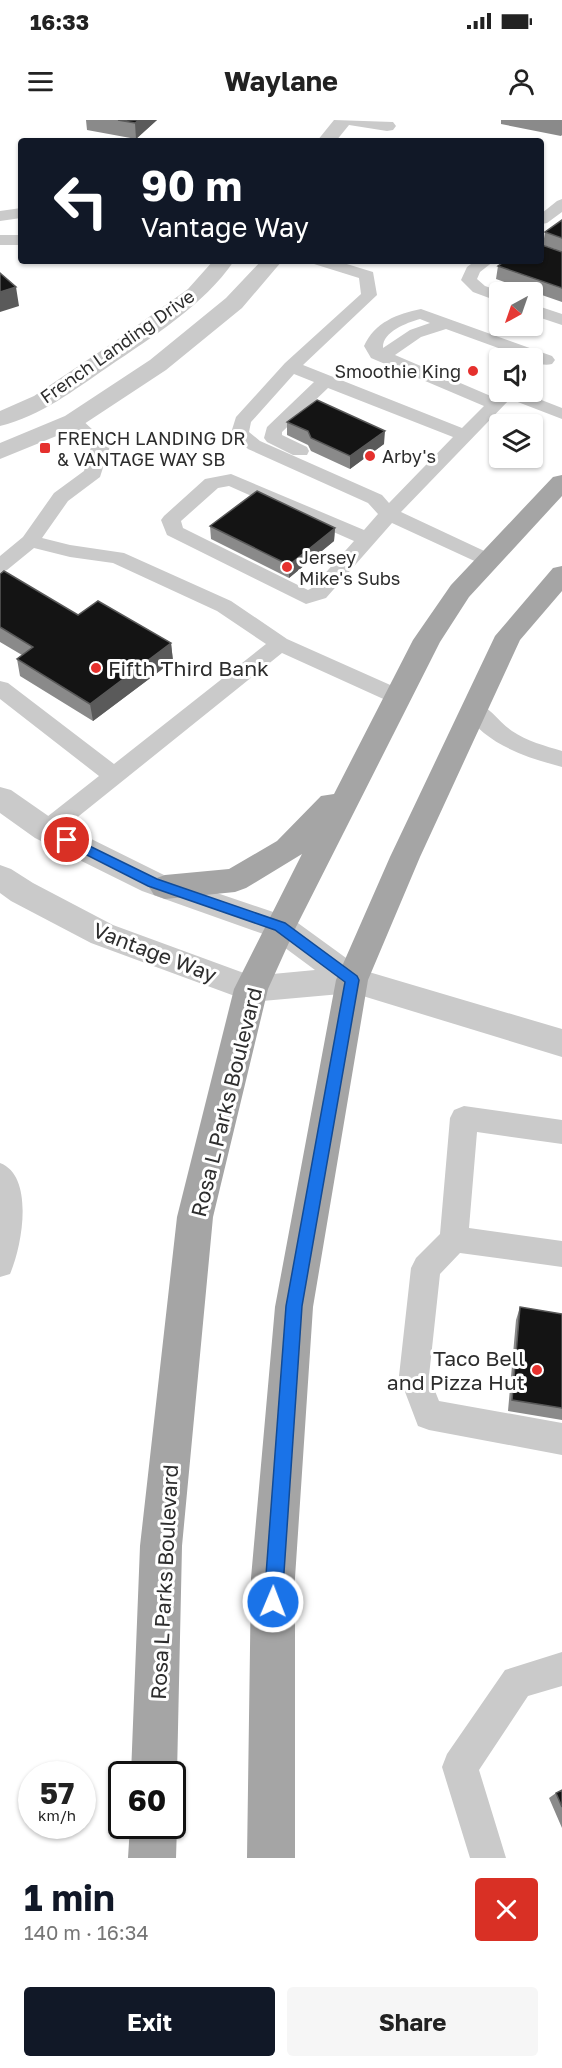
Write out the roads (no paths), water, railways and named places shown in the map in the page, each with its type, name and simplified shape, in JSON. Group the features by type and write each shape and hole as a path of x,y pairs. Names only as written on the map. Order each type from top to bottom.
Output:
{"main road":[{"name":"Rosa L Parks Boulevard","path":"154,1761 161,1546 195,1217 251,989 280,927 427,640 460,591 562,482"},
{"path":"271,1858 273,1578 294,1306 352,980 405,857 508,636 562,574"},
{"path":"165,887 235,880 247,874 288,849 356,779"},
{"path":"152,1858 153,1839"}],"street":[{"path":"350,120 382,131"},
{"name":"French Landing Drive","path":"0,419 42,400 122,347 195,292 221,264"},
{"name":"French Landing Drive","path":"0,452 73,421 158,365 234,303 269,264"},
{"path":"42,400 73,421"},
{"path":"0,798 46,830 165,887 280,927 352,980 562,1043"},
{"name":"Vantage Way","path":"0,877 22,892 102,934 251,989 352,980"}],"lane":[{"path":"545,223 562,204"},
{"path":"0,216 18,213"},
{"path":"0,240 18,240"},
{"path":"331,264 367,275 369,295 291,367 242,422 240,433 254,445 375,500 389,514 488,560"},
{"path":"482,264 473,270 469,280 479,289 489,293"},
{"path":"543,313 562,320"},
{"path":"489,391 382,357 376,354 373,346 375,337 402,319 422,314 514,348"},
{"path":"543,362 562,348"},
{"path":"291,367 465,435"},
{"path":"326,380 273,430 273,438 320,461 333,481"},
{"path":"367,539 231,480 212,483 171,520 174,531 306,597 319,593 367,539 389,514 497,402"},
{"path":"523,402 562,414"},
{"path":"0,566 30,541 61,496 93,473 101,446 73,421"},
{"path":"30,541 70,551 117,557 224,606 280,644 398,697"},
{"path":"46,830 280,644"},
{"path":"0,688 114,775"},
{"path":"474,709 495,731 519,747 562,759"},
{"path":"562,1132 464,1118 454,1239 426,1268 414,1376 429,1415 562,1440"},
{"path":"0,1175 5,1181 10,1211 0,1264"},
{"path":"454,1239 562,1254"},
{"path":"488,1858 460,1767 517,1682 562,1669"}],"place":[{"name":"Smoothie King","path":"473,371"},
{"name":"FRENCH LANDING DR & VANTAGE WAY SB","path":"45,448"},
{"name":"Arby's","path":"370,456"},
{"name":"Jersey Mike's Subs","path":"287,567"},
{"name":"Fifth Third Bank","path":"96,668"},
{"name":"Taco Bell and Pizza Hut","path":"537,1370"}]}
